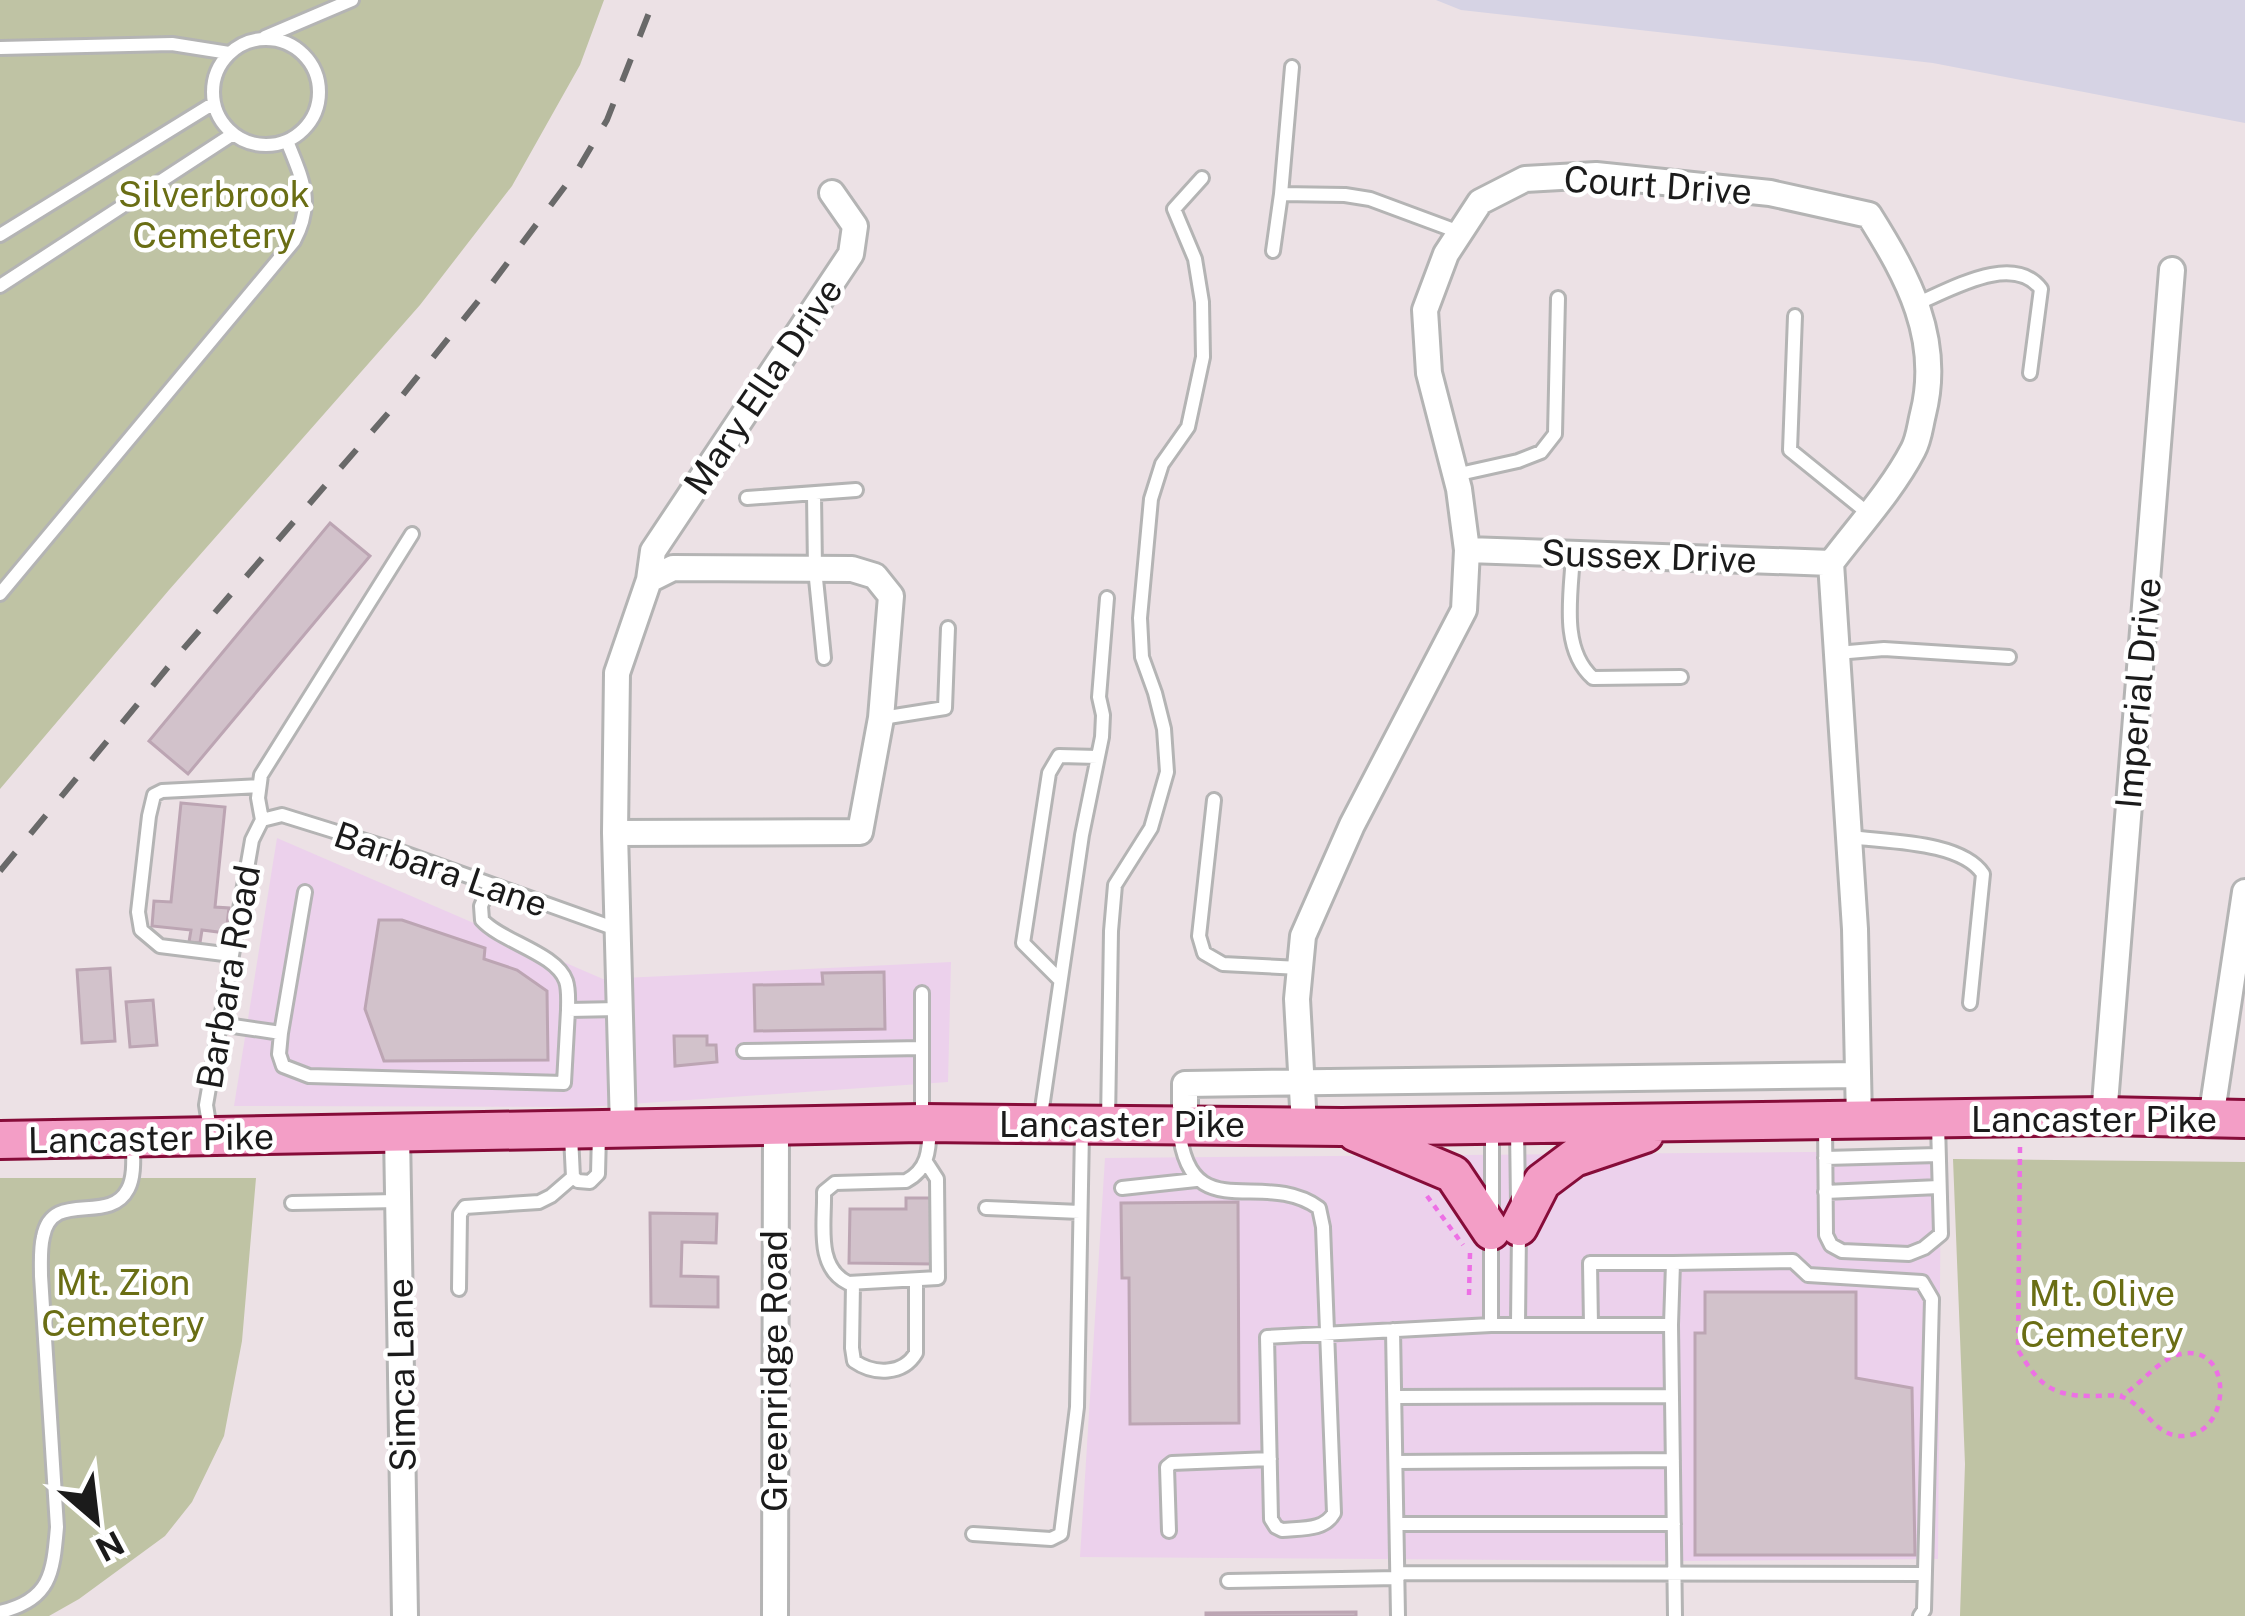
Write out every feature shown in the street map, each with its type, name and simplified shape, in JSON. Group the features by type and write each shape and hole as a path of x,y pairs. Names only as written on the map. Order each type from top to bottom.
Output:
{"main road":[{"name":"Lancaster Pike","path":"0,1140 926,1123 1342,1126 1842,1120 1938,1137 2018,1118 2228,1119"},
{"path":"1342,1126 1453,1174 1505,1229 1542,1182 1574,1158 1677,1123"}],"street":[{"name":"Court Drive","path":"1304,1125 1297,999 1303,935 1352,825 1463,610 1467,550 1455,475 1429,374 1425,310 1445,254 1480,202 1525,179 1597,175 1770,193 1869,215 1897,259 1925,326 1930,388 1915,446 1832,563"},
{"name":"Mary Ella Drive","path":"598,1129 621,1009 615,833 617,674 649,580 653,551 851,254 855,226 832,193"},
{"name":"Imperial Drive","path":"2104,1117 2172,270"},
{"name":"Sussex Drive","path":"1467,550 1832,563"},
{"path":"1832,563 1855,929 1858,1075 1842,1120"},
{"path":"615,833 860,832 881,718 891,596 875,576 852,569 673,568 649,580"},
{"path":"2228,1119 2245,892"},
{"path":"1182,1124 1185,1084 1858,1075"},
{"name":"Greenridge Road","path":"775,1616 776,1126"},
{"name":"Simca Lane","path":"397,1133 405,1616"}],"lane":[{"path":"260,39 277,40 303,53 316,74 319,98 302,132 286,141 258,145 222,124 214,103 213,80 219,65 244,43 352,0"},
{"path":"0,48 172,44 230,52"},
{"path":"1273,251 1292,67"},
{"path":"0,235 214,103"},
{"path":"0,286 233,134"},
{"path":"0,594 294,242 307,204 286,141"},
{"path":"973,1534 1051,1539 1061,1534 1077,1407 1081,1212 1095,1124 1115,885 1151,828 1167,772 1165,729 1142,657 1140,618 1150,499 1162,464 1188,427 1203,358 1195,260 1174,209 1202,178"},
{"path":"1281,194 1370,200 1460,232"},
{"path":"1916,304 2003,272 2027,275 2041,289 2030,374"},
{"path":"1455,475 1541,452 1555,434 1558,298"},
{"path":"1795,316 1790,450 1869,514"},
{"path":"748,497 856,490"},
{"path":"814,494 824,658"},
{"path":"232,955 160,946 141,930 137,912 154,795 260,786 261,775 412,534"},
{"path":"1573,554 1570,620 1580,666 1593,678 1681,677"},
{"path":"1040,1124 1082,835 1102,737 1099,697 1107,598"},
{"path":"881,718 945,708 948,628"},
{"path":"1837,653 1884,649 2009,657"},
{"path":"1060,980 1023,943 1049,773 1059,756 1098,757"},
{"name":"Barbara Road","path":"212,1137 206,1105 252,839 262,820 260,786"},
{"path":"1214,800 1199,936 1204,953 1223,964 1300,968"},
{"name":"Barbara Lane","path":"262,820 282,815 619,930"},
{"path":"1849,836 1936,848 1980,868 1970,1003"},
{"path":"305,892 281,1033 283,1066 309,1076 564,1083 568,990 562,974 542,957 482,920 481,906 490,885"},
{"path":"922,993 926,1162 907,1181 835,1184 824,1192 827,1265 836,1277 853,1282 938,1278 938,1179 926,1162"},
{"path":"568,1010 621,1009"},
{"path":"220,1024 281,1033"},
{"path":"744,1051 922,1048"},
{"path":"1825,1157 1938,1137 1941,1234 1909,1254 1841,1251 1831,1245 1826,1235 1825,1157 1842,1120"},
{"path":"1182,1124 1181,1150 1196,1180 1212,1188 1307,1200 1318,1208 1323,1227 1328,1334 1334,1513 1321,1526 1282,1530 1271,1519 1267,1337 1328,1334 1393,1330 1518,1324 1671,1325"},
{"path":"1504,1125 1505,1229 1518,1324"},
{"path":"1491,1325 1505,1229 1504,1125"},
{"path":"572,1177 590,1182 598,1174 598,1129"},
{"path":"459,1289 460,1214 465,1207 538,1202 551,1196 572,1177 598,1129"},
{"path":"0,1612 32,1601 46,1585 54,1563 57,1527 41,1276 43,1236 49,1221 62,1209 118,1202 130,1186 134,1138"},
{"path":"1122,1187 1196,1180"},
{"path":"1826,1192 1939,1187"},
{"path":"292,1203 398,1201"},
{"path":"986,1208 1081,1212"},
{"path":"1591,1324 1590,1263 1793,1262 1808,1275 1922,1282 1932,1298 1924,1610 1920,1616"},
{"path":"1673,1263 1676,1616"},
{"path":"853,1282 854,1361 864,1368 896,1370 910,1364 916,1353 916,1280"},
{"path":"1393,1330 1398,1616"},
{"path":"1394,1397 1672,1396"},
{"path":"1169,1531 1167,1467 1172,1463 1270,1459"},
{"path":"1396,1462 1673,1460"},
{"path":"1397,1524 1674,1524"},
{"path":"1228,1581 1398,1575 1925,1574"}],"path":[{"path":"2018,1118 2018,1350 2033,1375 2054,1393 2121,1396 2170,1435 2187,1437 2211,1422 2221,1390 2209,1360 2180,1354 2121,1396"},
{"path":"1418,1185 1472,1255 1469,1295"}],"shaded area":[{"path":"1436,0 2245,0 2245,123 1933,63 1461,10"},
{"path":"277,838 603,979 951,962 948,1082 587,1107 234,1106"},
{"path":"1941,1151 1938,1559 1080,1557 1105,1158"}],"green space":[{"name":"Silverbrook Cemetery","path":"0,0 604,0 580,65 512,186 420,305 0,789"},
{"name":"Mt. Olive Cemetery","path":"1953,1159 2245,1162 2245,1616 1960,1616 1965,1464"},
{"name":"Mt. Zion Cemetery","path":"0,1178 256,1178 242,1341 224,1436 192,1502 165,1536 49,1616 0,1616"}],"building":[{"path":"330,523 370,556 188,774 149,741"},
{"path":"181,803 225,807 215,907 229,908 226,933 202,930 200,943 189,942 191,930 152,926 154,901 171,902"},
{"path":"379,920 402,920 485,948 484,959 517,970 547,991 548,1060 384,1061 365,1009"},
{"path":"110,968 115,1041 82,1043 77,970"},
{"path":"884,972 885,1029 755,1031 754,985 823,984 822,973"},
{"path":"153,1000 157,1045 130,1047 126,1002"},
{"path":"674,1036 707,1036 707,1045 716,1045 717,1062 675,1066"},
{"path":"906,1198 934,1198 933,1264 849,1263 850,1209 906,1209"},
{"path":"1238,1202 1239,1423 1130,1424 1129,1278 1122,1278 1121,1203"},
{"path":"650,1213 717,1214 716,1243 682,1242 681,1276 718,1277 718,1307 651,1306"},
{"path":"1705,1292 1856,1292 1856,1378 1912,1388 1915,1555 1695,1555 1695,1333 1705,1333"},
{"path":"1356,1612 1356,1616 1206,1616 1206,1613"}],"railway":[{"path":"0,871 178,655 390,411 578,169 607,120 654,0"}]}
